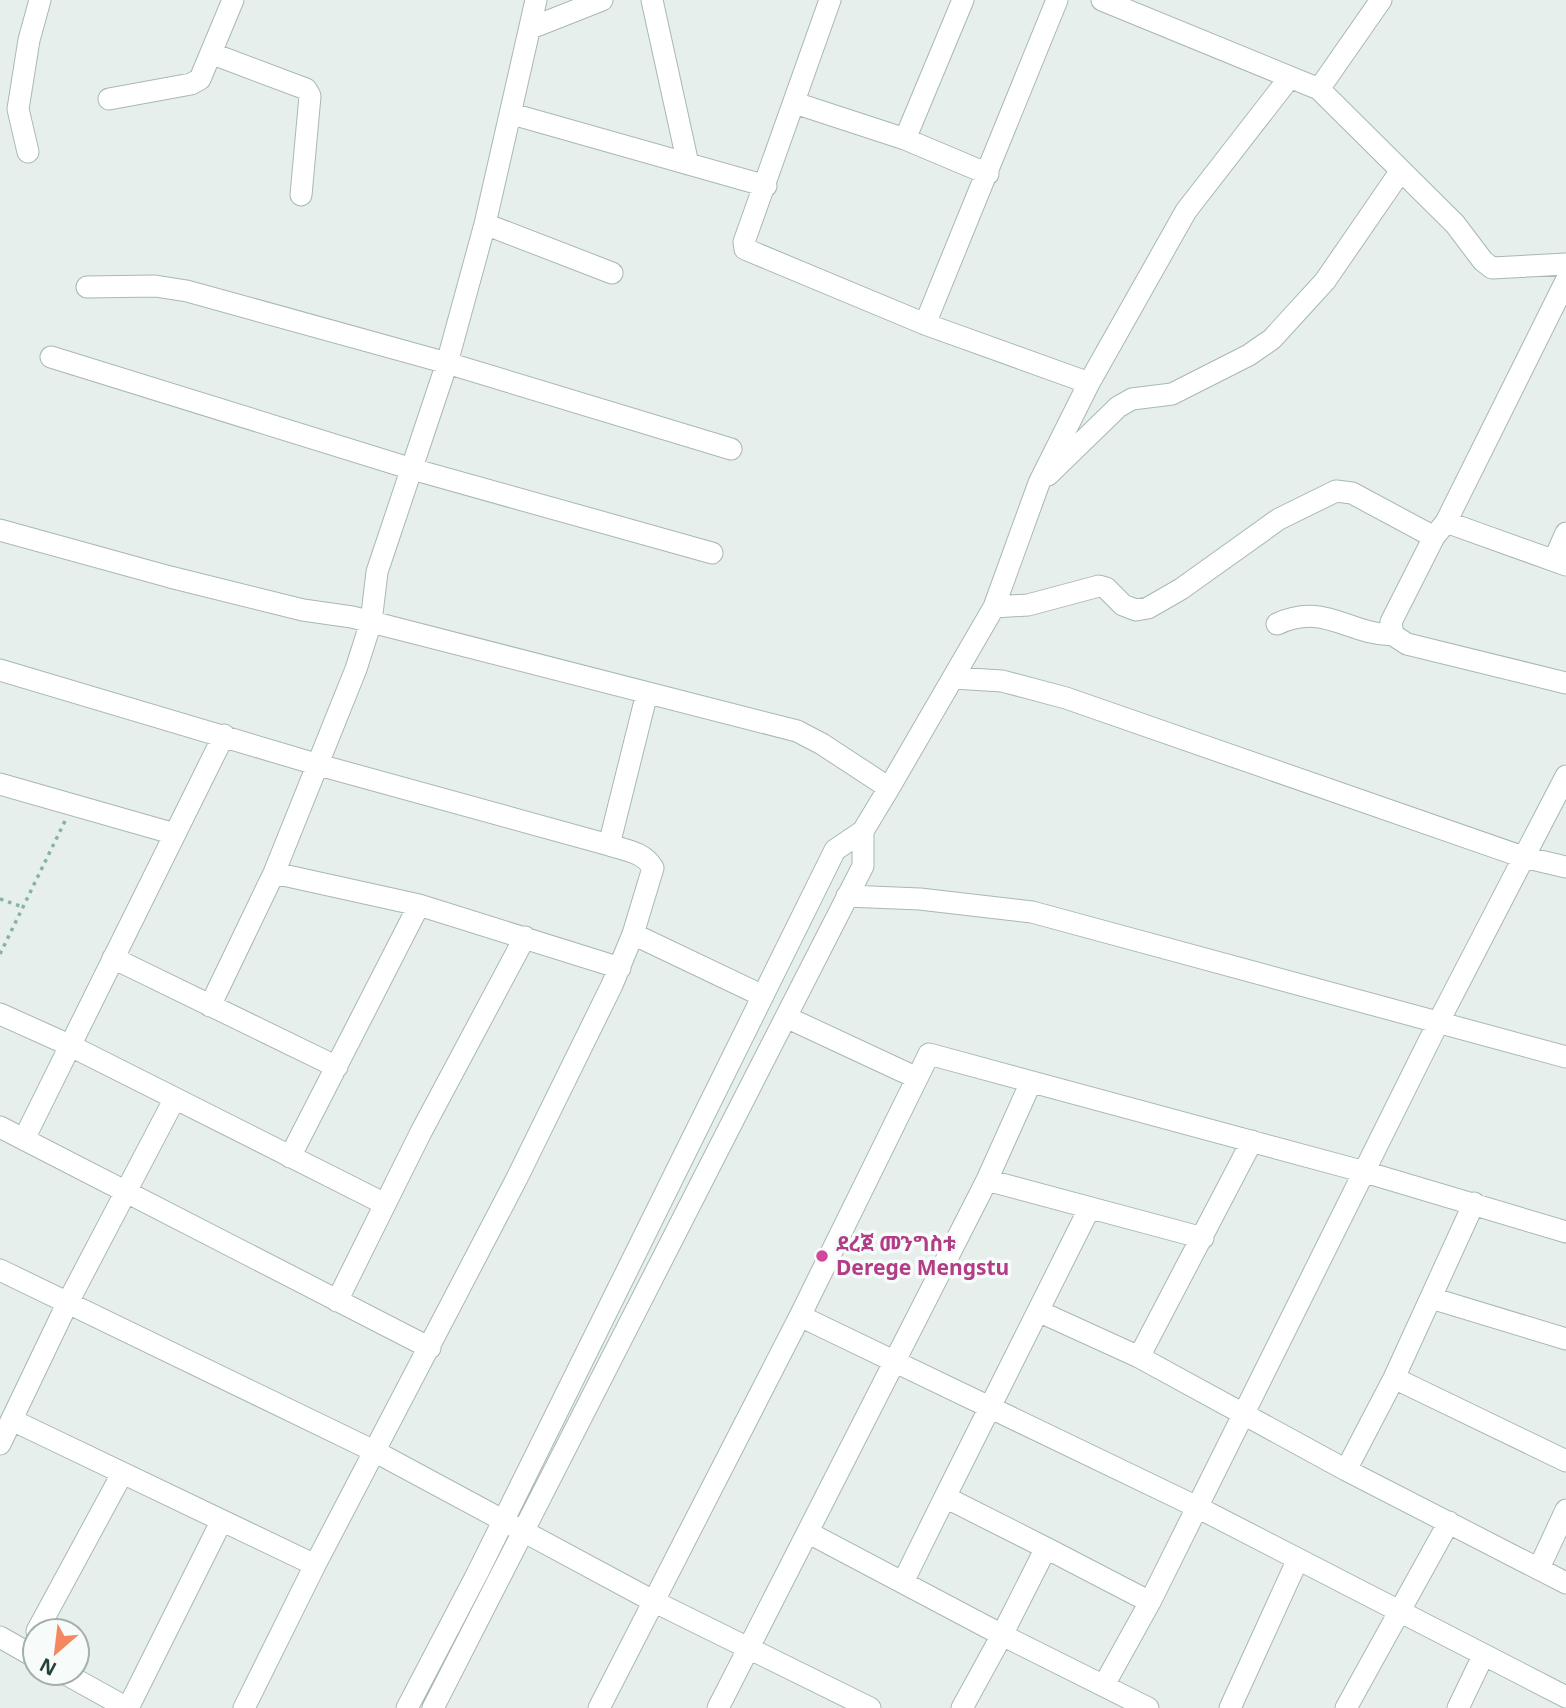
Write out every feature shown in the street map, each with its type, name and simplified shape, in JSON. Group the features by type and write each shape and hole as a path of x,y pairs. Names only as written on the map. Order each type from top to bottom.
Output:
{"street":[{"path":"28,152 18,109 29,40 40,0"},
{"path":"109,99 191,84 200,79 213,54 233,0"},
{"path":"209,1006 274,873 319,765 371,622 377,572 447,363 485,224 536,0"},
{"path":"531,28 603,0"},
{"path":"652,0 688,164"},
{"path":"830,0 744,242 745,249 925,324 1089,383"},
{"path":"905,139 963,0"},
{"path":"925,324 1057,0"},
{"path":"1102,0 1318,89 1455,224 1483,261 1492,268 1566,264"},
{"path":"1318,89 1381,0"},
{"path":"213,54 306,89 310,96 301,195"},
{"path":"407,1708 503,1521 835,850 863,831 994,607 1039,483 1089,383 1186,211 1290,77"},
{"path":"795,103 905,139 988,174"},
{"path":"512,114 766,186"},
{"path":"1039,483 1118,407 1132,399 1172,394 1249,355 1272,339 1325,281 1400,172"},
{"path":"485,224 612,273"},
{"path":"1393,635 1391,622 1566,281"},
{"path":"87,287 155,286 187,291 447,363 731,449"},
{"path":"51,357 412,469 712,554"},
{"path":"994,607 1028,605 1100,586 1124,605 1136,610 1148,608 1181,589 1279,519 1336,491 1352,493 1440,530 1560,562 1566,533"},
{"path":"0,530 170,577 303,610 371,622 797,731 822,744 889,788"},
{"path":"1277,624 1295,616 1327,616 1354,629 1393,635 1407,644 1566,683"},
{"path":"0,670 319,765 639,854 649,860 653,868 620,968 517,1178 315,1565 244,1708"},
{"path":"953,678 1002,681 1066,698 1523,857 1566,867"},
{"path":"609,845 647,693"},
{"path":"24,1139 224,735"},
{"path":"1104,1685 1150,1602 1439,1021 1566,776"},
{"path":"0,784 175,834"},
{"path":"433,1708 863,866 863,831"},
{"path":"274,873 419,905 620,968"},
{"path":"848,896 920,899 1032,912 1566,1057"},
{"path":"290,1157 419,905"},
{"path":"633,934 763,996"},
{"path":"337,1301 525,937"},
{"path":"113,958 337,1067"},
{"path":"0,1014 69,1045 385,1204"},
{"path":"786,1017 917,1079"},
{"path":"599,1708 800,1316 929,1054 1365,1172 1566,1231"},
{"path":"718,1708 750,1650 987,1180 1031,1082"},
{"path":"0,1444 67,1304 174,1100"},
{"path":"0,1127 430,1348"},
{"path":"1139,1357 1252,1141"},
{"path":"987,1180 1202,1238"},
{"path":"1346,1470 1394,1378 1474,1203"},
{"path":"903,1582 1089,1209"},
{"path":"0,1270 376,1452 653,1601 870,1708"},
{"path":"1431,1298 1566,1339"},
{"path":"1038,1311 1139,1357 1346,1470 1566,1583"},
{"path":"800,1316 1197,1507 1566,1697"},
{"path":"1394,1378 1566,1461"},
{"path":"12,1420 315,1565"},
{"path":"47,1617 122,1474"},
{"path":"945,1497 1150,1602"},
{"path":"1539,1568 1566,1510"},
{"path":"90,1687 128,1708 221,1522"},
{"path":"1346,1708 1449,1522"},
{"path":"809,1533 1002,1635 1148,1708"},
{"path":"962,1708 1046,1548"},
{"path":"1230,1708 1298,1559"},
{"path":"0,1637 21,1641"},
{"path":"1458,1708 1483,1656"}],"path":[{"path":"0,954 72,806"},
{"path":"0,898 23,908"}],"place":[{"name":"ደረጀ መንግስቱ Derege Mengstu","path":"822,1256"}]}
